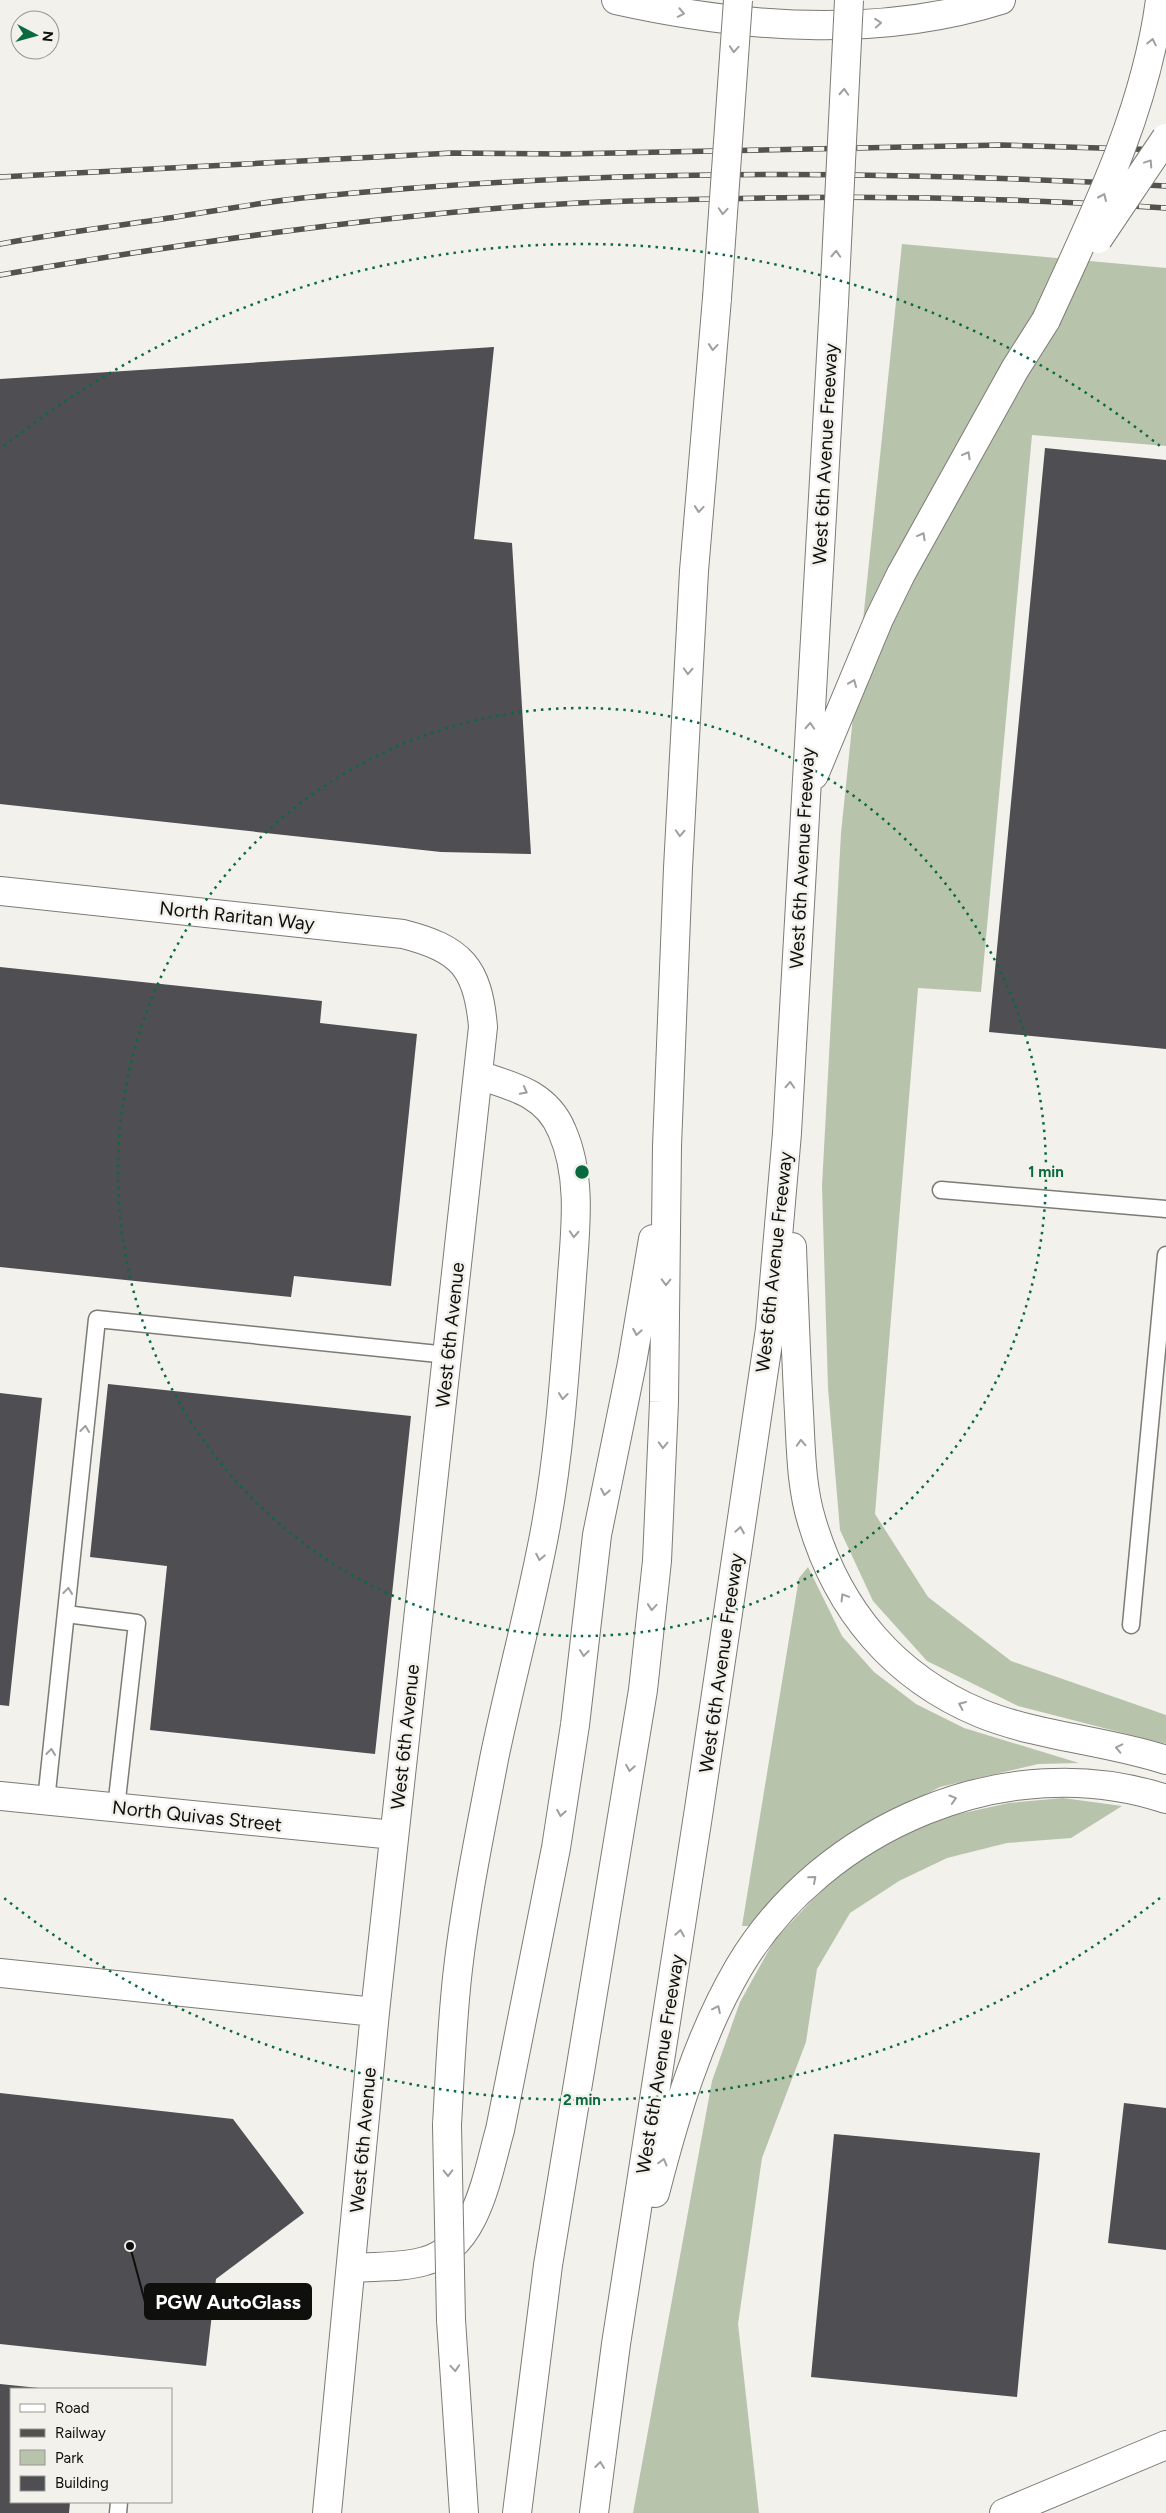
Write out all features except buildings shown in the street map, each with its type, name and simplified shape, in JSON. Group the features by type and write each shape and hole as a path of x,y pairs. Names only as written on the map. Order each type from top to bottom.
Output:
{"main road":[{"path":"616,0 722,19 779,25 817,26 894,22 954,12 1001,0"},
{"path":"517,2513 548,2265 620,1836 651,1624 658,1542 664,1402 667,1146 678,868 693,581 717,298 738,0"},
{"name":"West 6th Avenue Freeway","path":"594,2513 616,2344 699,1809 770,1329 787,1134 834,303 849,0"},
{"path":"1046,320 1104,194 1128,131 1145,76 1160,0"},
{"path":"806,792 879,619 943,498 1015,369 1166,138"},
{"name":"North Raritan Way","path":"0,891 403,934 426,940 448,951 466,965"},
{"name":"West 6th Avenue","path":"327,2513 352,2268 375,2012 483,1028 481,1003 476,985 466,965"},
{"path":"464,2513 451,2320 447,2125 451,2044 459,1966 474,1870 495,1756 532,1596 557,1454 565,1381 576,1210 571,1155 552,1110 522,1090 478,1075"},
{"path":"787,1134 798,1393 806,1488 811,1521 830,1572 847,1602 887,1654 949,1699 999,1720 1166,1760"},
{"path":"352,2268 410,2265 443,2254 457,2242 475,2211 500,2130 556,1848 575,1725 597,1535 632,1363 667,1146"},
{"path":"616,2344 664,2160 684,2090 702,2041 739,1967 759,1937 805,1886 834,1861 882,1831 917,1812 958,1798 1013,1787 1067,1784 1112,1787 1166,1799"},
{"name":"North Quivas Street","path":"0,1796 394,1836"},
{"path":"0,1973 375,2012"},
{"path":"1004,2513 1166,2445"}],"lane":[{"path":"941,1190 1166,1209"},
{"path":"1130,1625 1166,1255"},
{"path":"46,1801 97,1319 448,1355"},
{"path":"66,1614 137,1623 116,1808"}],"green space":[{"path":"902,244 1166,268 1166,446 1032,435 981,992 918,988 875,1514 928,1597 1011,1661 1166,1715 1166,1744 1018,1706 927,1661 873,1601 840,1530 828,1388 822,1186 841,833"},
{"path":"808,1567 842,1636 874,1672 916,1704 964,1728 1079,1763 1038,1764 940,1787 875,1821 817,1857 777,1895 752,1926 742,1926 799,1578"},
{"path":"1063,1798 1122,1806 1071,1838 1007,1843 947,1858 899,1881 850,1913 817,1969 806,2042 762,2158 738,2324 759,2513 633,2513 712,2081 740,2002 775,1939 828,1884 886,1842 945,1817 1009,1803"}],"railway":[{"path":"0,177 452,153 564,154 1002,145 1166,150"},
{"path":"0,244 285,200 410,188 518,181 626,177 842,175 950,177 1166,186"},
{"path":"0,275 125,254 312,228 375,220 556,204 692,199 887,197 1054,202 1166,208"}],"place":[{"name":"PGW AutoGlass","path":"130,2246"}]}
